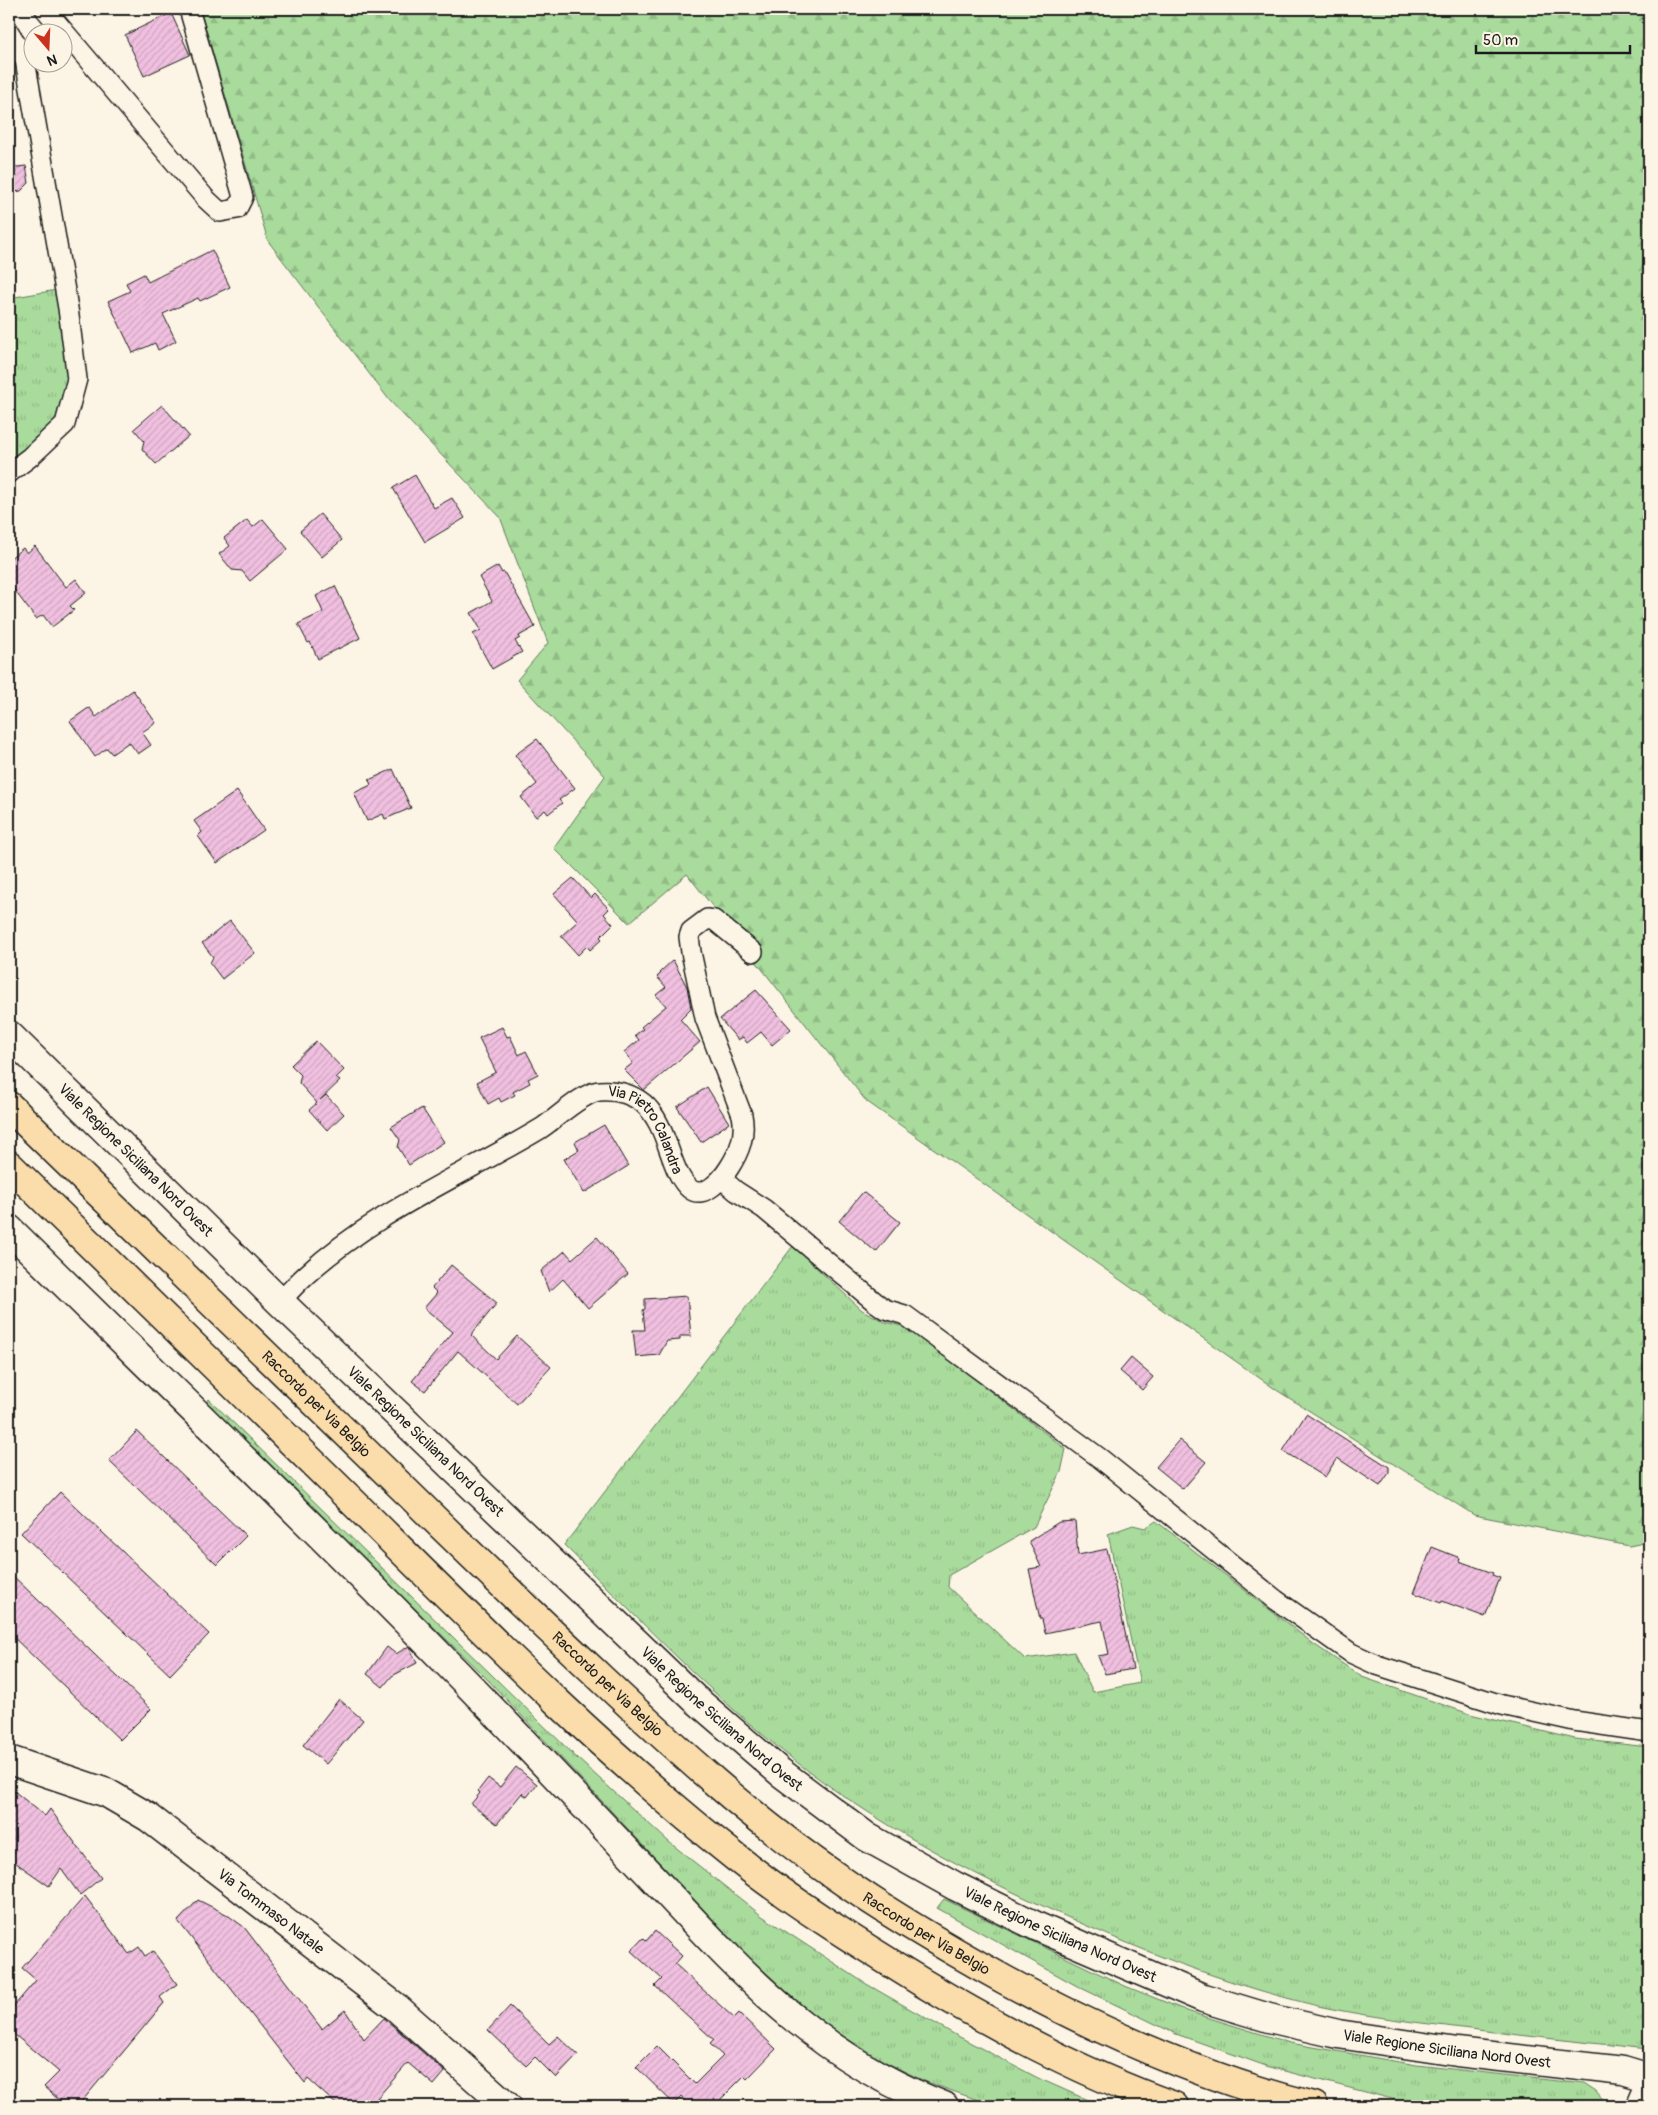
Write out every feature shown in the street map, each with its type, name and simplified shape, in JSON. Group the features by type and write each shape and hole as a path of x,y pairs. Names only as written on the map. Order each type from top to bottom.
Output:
{"highway":[{"path":"9,1086 175,1266"},
{"name":"Raccordo per Via Belgio","path":"9,1106 507,1590 667,1740 769,1826 833,1875 904,1922 966,1959 1098,2028 1231,2082 1314,2106"},
{"path":"9,1165 459,1606 641,1777 730,1853 793,1900 953,2001 1016,2036 1079,2066 1148,2097 1174,2106"}],"street":[{"path":"45,9 206,199 220,212 237,209 242,197 189,9"},
{"path":"9,32 25,60 68,308 77,379 65,424 30,457 9,473"},
{"name":"Via Pietro Calandra","path":"280,1302 306,1275 359,1234 541,1128 584,1097 599,1090 623,1093 643,1104 649,1110 664,1135 680,1175 691,1189 698,1192 706,1190 722,1178 737,1153 745,1128 742,1115 705,1018 689,937 691,931 707,919 714,920 753,952"},
{"name":"Viale Regione Siciliana Nord Ovest","path":"9,1035 280,1302 694,1698 780,1772 867,1837 955,1886 1038,1927 1202,1998 1269,2018 1338,2034 1457,2052 1636,2072 1649,2083 1642,2092 1636,2106"},
{"path":"722,1178 736,1191 764,1209 875,1302 885,1309 905,1315 1101,1459 1276,1600 1351,1653 1377,1665 1502,1705 1574,1722 1649,1732"},
{"path":"9,1229 446,1661 726,1956 781,2008 823,2042 865,2070 912,2094 944,2106"},
{"name":"Via Tommaso Natale","path":"9,1760 107,1792 148,1817 398,2008 507,2106"}],"green space":[{"path":"200,9 1649,9 1649,1542 1629,1546 1474,1515 1278,1391 866,1101 687,874 629,923 554,848 605,776 517,680 548,643 500,517 390,401 268,241"},
{"path":"57,290 67,378 56,418 29,446 9,461 9,298"},
{"path":"793,1246 862,1310 885,1322 906,1327 1066,1449 1061,1472 1034,1527 949,1575 948,1587 1025,1659 1074,1652 1093,1692 1140,1683 1108,1534 1133,1525 1145,1528 1156,1521 1315,1645 1362,1677 1470,1714 1575,1739 1649,1747 1649,2049 1382,2018 1318,2006 1247,1987 1145,1950 1009,1890 905,1835 806,1769 747,1722 693,1673 564,1545"},
{"path":"209,1399 577,1758 669,1842 762,1916 863,1982 952,2033 1038,2078 1101,2106 995,2106 924,2081 871,2055 829,2028 788,1996 737,1945 489,1681 205,1404"},
{"path":"944,1899 1125,1986 1190,2012 1290,2043 1417,2065 1584,2084 1596,2092 1608,2106 1434,2106 1396,2100 1269,2067 1176,2034 1077,1986 937,1908"}],"building":[{"path":"171,13 190,55 144,76 125,35"},
{"path":"26,166 29,183 21,191 9,193 9,168"},
{"path":"212,250 230,287 200,301 198,298 163,314 176,341 158,350 155,343 133,353 108,301 130,291 126,283 144,274 148,282"},
{"path":"162,405 189,436 156,464 142,449 144,441 134,429"},
{"path":"415,475 434,508 452,498 465,518 425,542 393,488"},
{"path":"320,514 342,540 322,557 300,531"},
{"path":"263,519 288,549 250,581 242,571 232,570 219,554 230,546 224,538 247,520 253,527"},
{"path":"35,546 66,587 76,579 86,593 70,606 74,610 52,627 43,615 36,619 9,583 9,559 23,548 27,553"},
{"path":"498,566 502,573 504,572 535,627 519,636 520,638 515,641 522,652 492,669 473,634 481,630 471,613 492,601 479,577"},
{"path":"335,586 360,638 318,659 298,624 323,612 316,596"},
{"path":"133,690 156,723 142,732 151,745 138,754 129,742 112,754 107,748 95,757 70,721 90,708 96,717"},
{"path":"537,739 575,788 559,800 562,803 548,814 545,810 536,817 521,797 537,784 515,755"},
{"path":"393,769 411,808 385,819 383,814 367,821 354,793 371,785 369,780"},
{"path":"237,791 264,830 217,863 198,836 202,832 194,821"},
{"path":"573,878 591,898 595,894 609,909 604,914 613,924 600,937 602,939 590,950 587,946 578,955 561,936 578,921 554,894"},
{"path":"230,921 255,953 222,979 210,963 213,957 202,943"},
{"path":"673,960 687,987 691,1008 680,1019 700,1042 644,1090 624,1070 633,1063 624,1052 639,1040 635,1035 643,1029 641,1027 666,1006 656,995 666,987 657,977"},
{"path":"756,990 791,1029 772,1045 761,1032 747,1043 743,1037 738,1040 720,1019"},
{"path":"502,1027 507,1037 510,1036 519,1055 526,1051 538,1074 528,1079 530,1083 513,1092 515,1095 501,1102 499,1098 488,1104 477,1082 496,1072 479,1038"},
{"path":"316,1041 344,1070 336,1078 340,1081 320,1100 326,1095 344,1114 327,1130 309,1110 317,1103 299,1083 301,1075 291,1065"},
{"path":"707,1087 729,1123 701,1142 677,1107"},
{"path":"422,1108 444,1142 409,1165 398,1147 400,1140 391,1127"},
{"path":"604,1125 628,1166 584,1193 564,1159 579,1150 575,1142"},
{"path":"863,1192 900,1222 876,1252 839,1221"},
{"path":"597,1237 628,1274 588,1308 563,1279 549,1292 541,1271 565,1251 572,1259"},
{"path":"451,1265 497,1303 471,1335 496,1359 517,1336 551,1367 517,1404 458,1351 425,1391 412,1381 453,1332 424,1308 437,1293 432,1288"},
{"path":"687,1296 691,1336 680,1336 680,1340 667,1341 659,1355 636,1357 633,1330 645,1330 643,1310 645,1309 645,1299"},
{"path":"1131,1358 1153,1377 1142,1390 1120,1371"},
{"path":"1306,1414 1389,1467 1389,1473 1380,1486 1337,1458 1325,1477 1283,1451"},
{"path":"137,1431 246,1536 217,1565 109,1461"},
{"path":"1179,1440 1206,1462 1183,1489 1156,1467"},
{"path":"60,1492 209,1634 170,1675 21,1533"},
{"path":"1075,1521 1078,1555 1107,1549 1133,1669 1105,1674 1098,1656 1109,1654 1102,1621 1045,1633 1029,1569 1041,1567 1029,1541 1059,1522"},
{"path":"1432,1547 1460,1558 1459,1561 1493,1573 1492,1575 1500,1578 1485,1617 1414,1593"},
{"path":"9,1572 151,1709 120,1740 9,1633"},
{"path":"409,1646 417,1663 392,1676 383,1687 367,1674 387,1647 396,1654"},
{"path":"339,1699 363,1720 326,1764 303,1745"},
{"path":"516,1767 537,1784 527,1797 522,1793 497,1824 471,1804 480,1793 478,1791 488,1778 500,1787"},
{"path":"9,1787 45,1816 50,1809 101,1878 80,1895 61,1869 49,1886 9,1858"},
{"path":"85,1896 129,1954 139,1947 145,1956 153,1951 177,1984 160,1997 164,2003 78,2106 66,2106 44,2087 59,2072 9,2030 9,2012 36,1980 22,1968"},
{"path":"198,1900 226,1914 244,1927 322,2029 345,2010 364,2039 384,2018 445,2072 434,2085 408,2063 370,2106 338,2106 308,2079 305,2083 178,1921"},
{"path":"655,1931 682,1956 675,1964 734,2018 739,2013 776,2049 747,2079 744,2076 714,2106 690,2106 681,2097 674,2104 636,2067 657,2046 695,2084 723,2056 710,2044 714,2040 655,1986 662,1979 631,1951 643,1938 646,1941"},
{"path":"510,2006 549,2044 558,2036 578,2055 556,2078 535,2057 526,2066 488,2030"}]}
